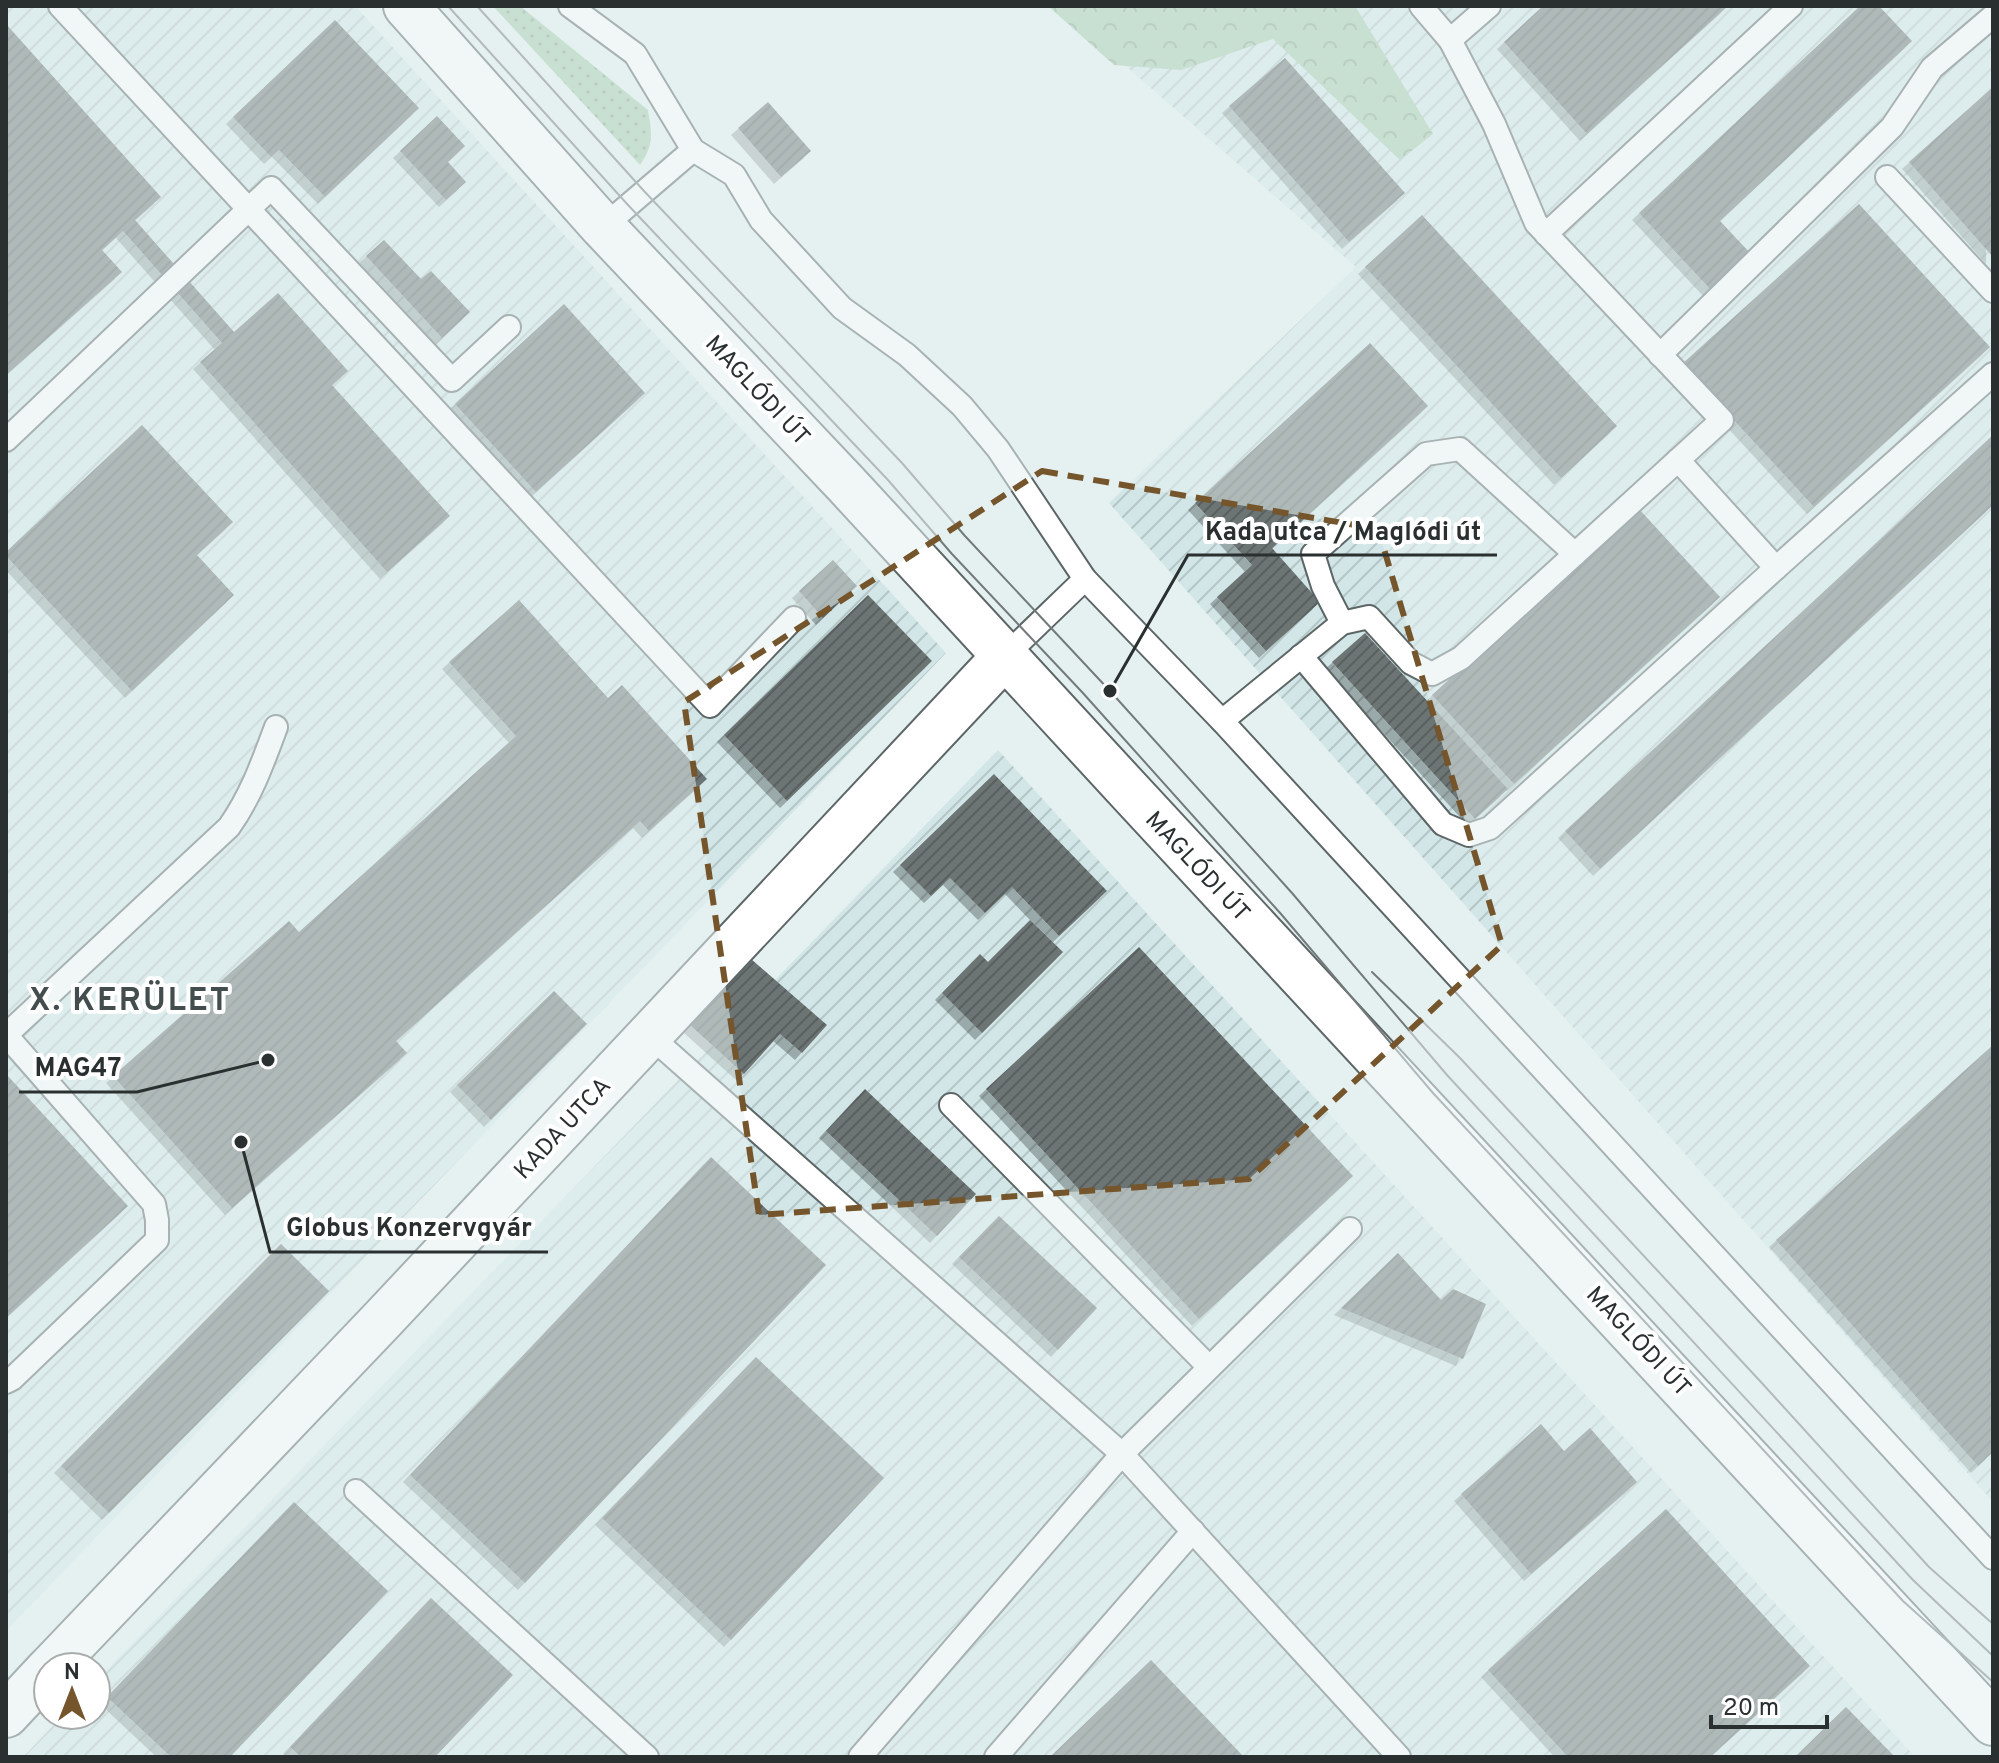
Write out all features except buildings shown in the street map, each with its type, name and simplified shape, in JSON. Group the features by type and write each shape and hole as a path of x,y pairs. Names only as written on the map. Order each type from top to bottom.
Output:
{"street":[{"name":"MAGLÓDI ÚT","path":"406,6 603,227 847,485 1993,1723"},
{"name":"KADA UTCA","path":"67,1651 1005,656"},
{"name":"KADA UTCA","path":"6,1715 32,1688"}],"lane":[{"path":"60,6 710,706 794,618"},
{"path":"570,6 635,54 693,150 734,175 761,220 842,308 907,355 962,406 998,449 1085,579 1222,721 1993,1558"},
{"path":"1222,721 1342,623 1369,617 1411,663 1432,674 1461,658 1722,420 1536,223 1494,124 1450,40 1421,6"},
{"path":"1450,40 1489,6"},
{"path":"1546,234 1791,6"},
{"path":"1660,355 1892,127 1932,68 1993,16"},
{"path":"603,227 693,150"},
{"path":"1887,177 1993,291"},
{"path":"6,440 271,188 452,380 509,327"},
{"path":"1301,656 1443,824 1469,835 1490,828 1993,374"},
{"path":"1342,623 1323,586 1313,554 1426,454 1460,449 1575,554"},
{"path":"1678,460 1776,568"},
{"path":"1005,656 1085,579"},
{"path":"6,1382 157,1240 157,1220 154,1204 6,1035 229,827 255,784 276,727"},
{"path":"649,1035 1122,1454 1399,1757"},
{"path":"951,1105 1209,1367"},
{"path":"860,1757 1122,1454 1350,1229"},
{"path":"356,1491 647,1757"},
{"path":"996,1757 1193,1531"}],"highlighted area":[{"path":"1042,471 1378,529 1502,945 1249,1179 759,1215 684,702"}],"shaded area":[{"path":"6,6 355,6 946,653 6,1631"},
{"path":"1057,6 1993,6 1993,1502 1109,503 1356,267"},
{"path":"998,750 1915,1757 23,1757 48,1731 112,1731 112,1664"}],"green space":[{"path":"493,6 520,6 648,110 651,139 640,165"},
{"path":"1048,6 1355,6 1433,134 1400,160 1273,39 1181,70 1114,65"}],"tram line":[{"path":"448,6 628,205 888,480 952,554 1082,692 1281,914 1433,1093 1903,1601 1993,1682"},
{"path":"477,6 644,191 902,463 965,536 1110,691 1292,893 1447,1075 1913,1580 1993,1656"},
{"path":"1372,972 1460,1058 1929,1567 1993,1624"}],"place":[{"name":"Kada utca / Maglódi út","path":"1110,691"},
{"name":"MAG47","path":"268,1060"},
{"name":"Globus Konzervgyár","path":"241,1142"}],"district":[{"name":"X. KERÜLET","path":"130,999"}]}
